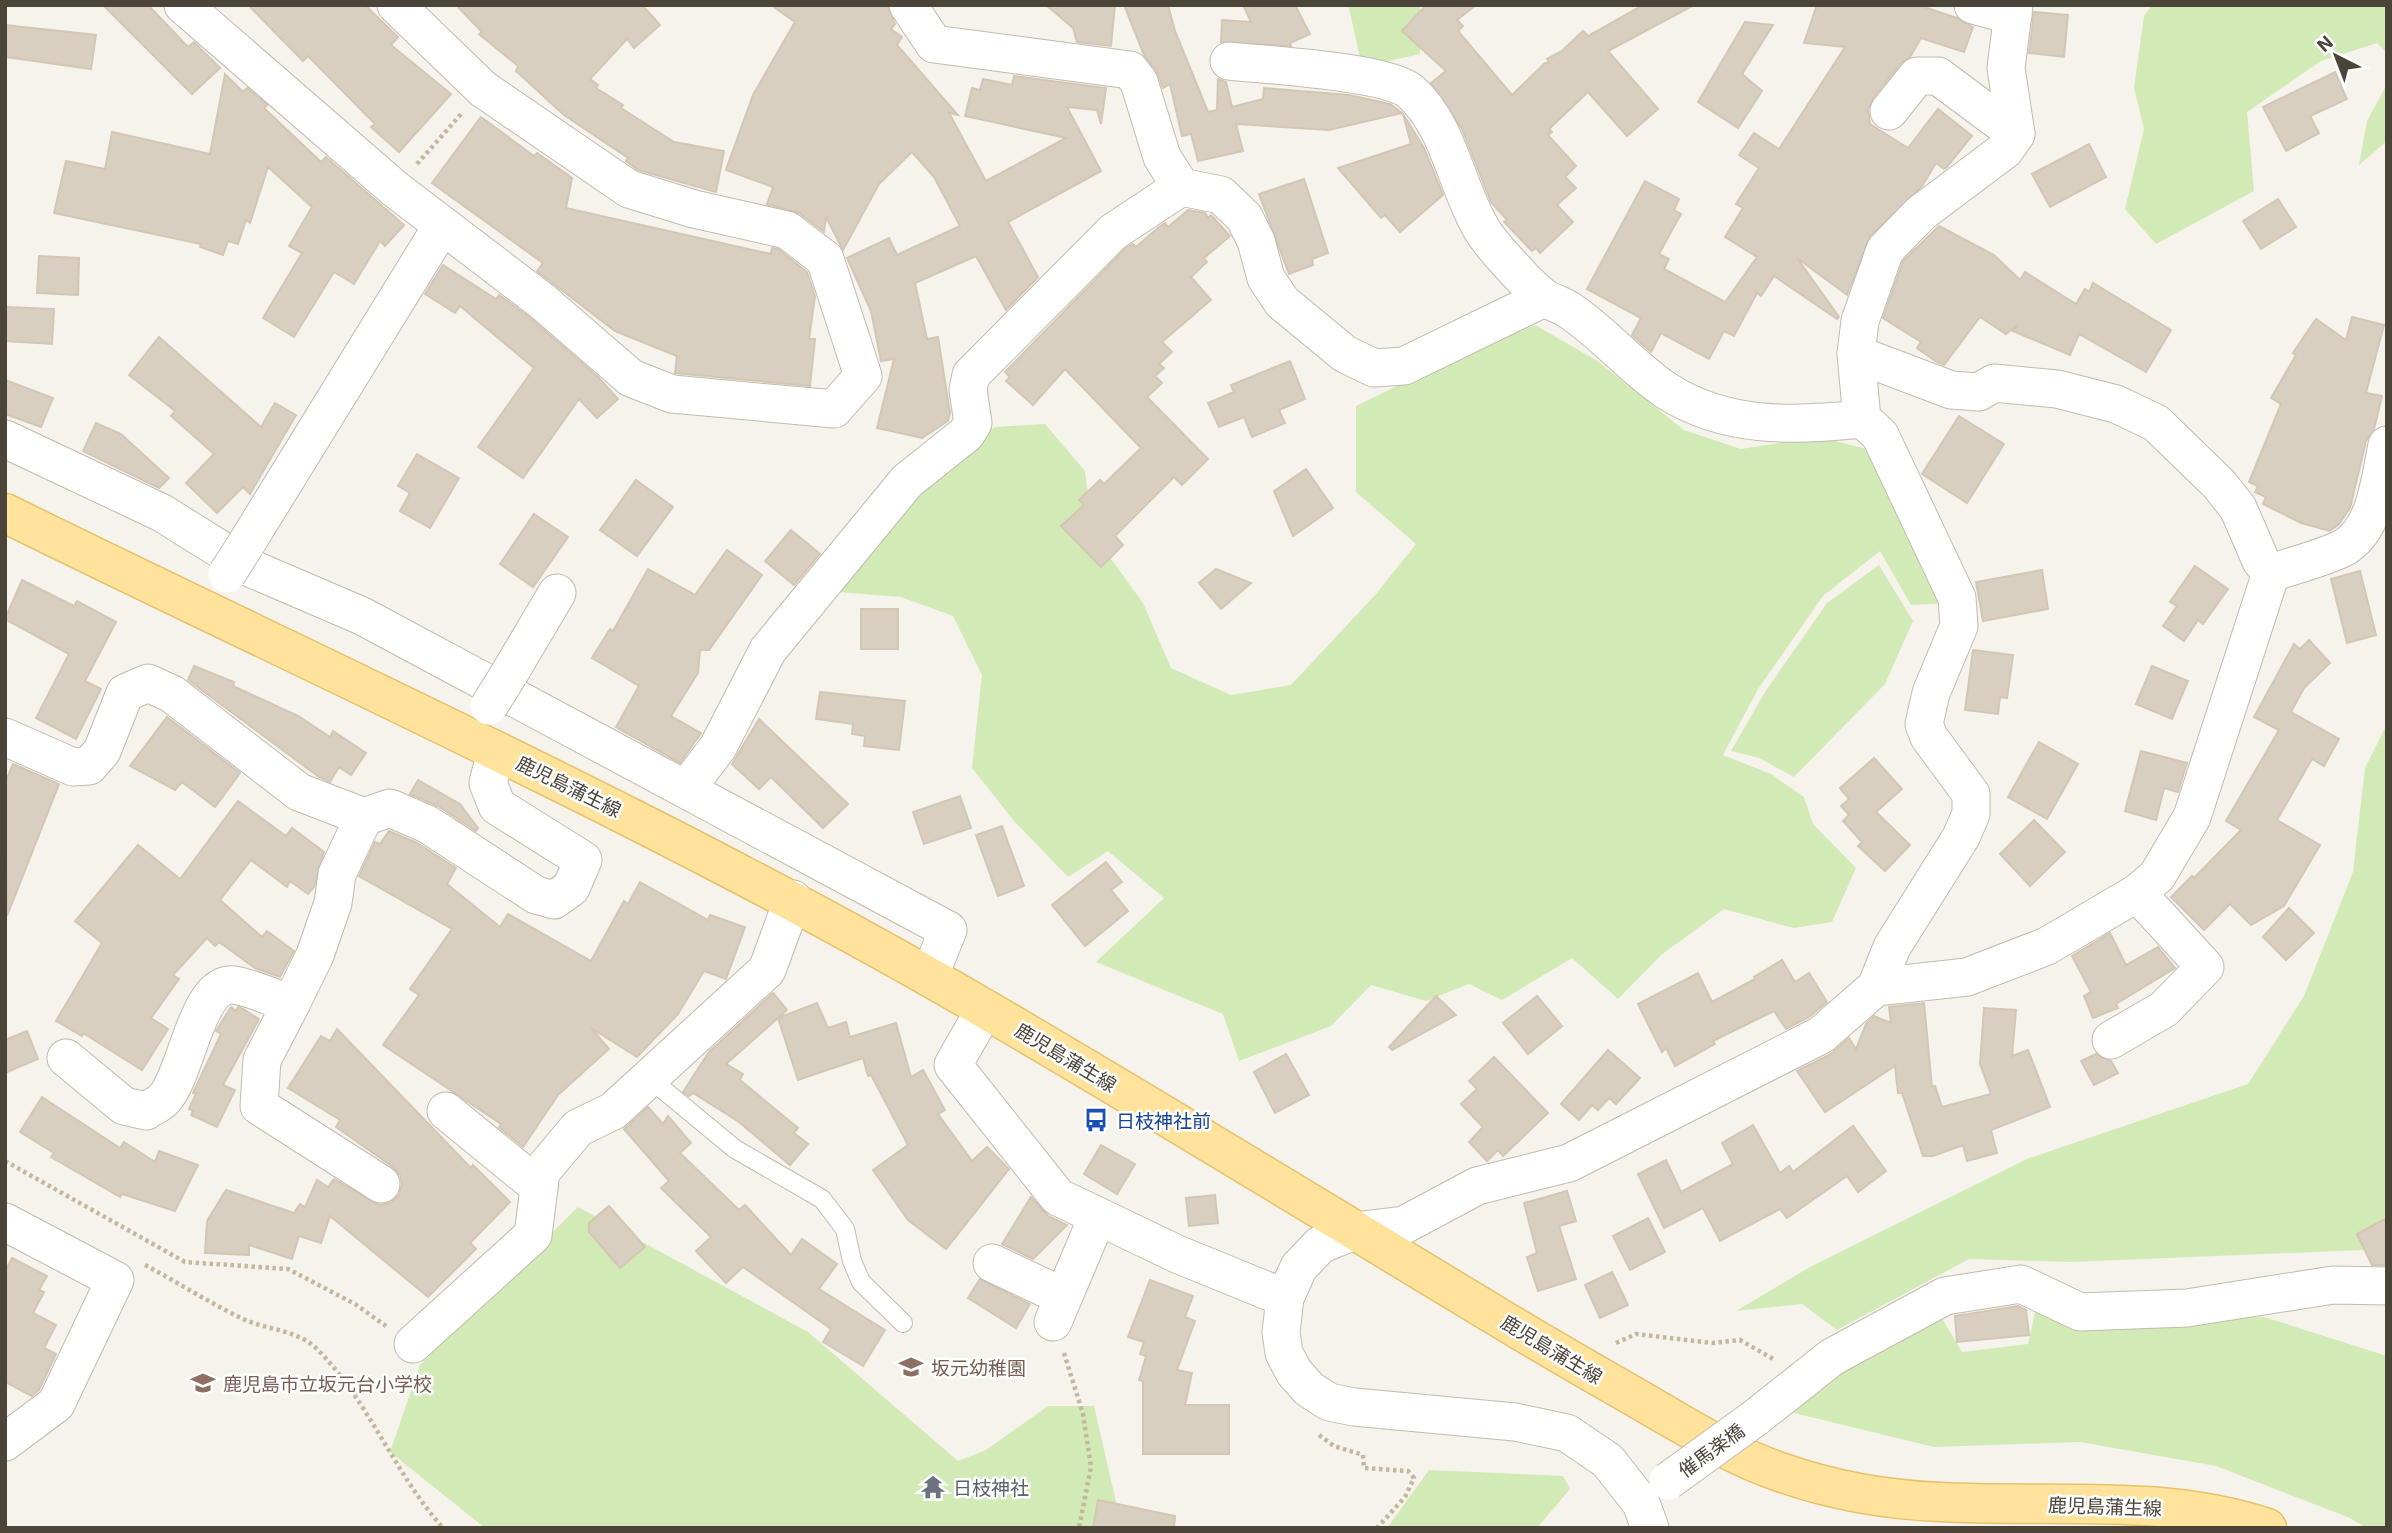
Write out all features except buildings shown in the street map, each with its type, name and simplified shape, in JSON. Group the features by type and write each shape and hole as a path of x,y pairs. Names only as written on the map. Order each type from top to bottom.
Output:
{"main road":[{"name":"鹿児島蒲生線","path":"5,513 204,611 485,732 793,900 985,1009 1354,1231 1723,1448 1779,1472 1847,1491 1941,1502 2128,1504 2189,1510 2267,1528"}],"street":[{"path":"183,5 396,189 542,301 631,377 672,394 834,409 863,376 825,259 787,230 694,209 629,189 483,89 396,5"},
{"path":"908,5 934,44 1130,70 1139,82 1162,157 1181,187"},
{"path":"1653,1504 1608,1461 1567,1433 1515,1422 1353,1407 1329,1402 1309,1389 1294,1372 1284,1353 1281,1332 1286,1298 1299,1267 1320,1245 1354,1231 1404,1225 1477,1186 1569,1163 1821,1035 1876,987 1892,947 1961,837 1971,814 1971,794 1929,737 1924,724 1931,693 1959,626 1957,598 1880,435 1862,419 1856,354 1860,321 1885,250 1920,212 2005,150 2016,134 2006,68 2013,11 1973,5"},
{"path":"1229,61 1359,75 1410,91 1440,134 1465,199 1482,232 1544,298 1568,309 1666,390 1703,411 1738,420 1782,423 1862,419"},
{"path":"1889,111 1917,76 1938,76 2016,134"},
{"path":"687,788 718,747 768,650 907,481 966,434 973,423 968,390 971,375 1113,232 1181,187 1221,195 1244,217 1266,278 1282,302 1345,354 1374,368 1404,366 1544,298"},
{"path":"204,611 442,226"},
{"path":"1856,354 1951,390 1979,392 1994,383 2057,389 2116,404 2156,423 2219,484 2238,508 2261,561 2270,573"},
{"path":"5,439 162,513 250,568 362,616 948,930 929,977"},
{"path":"2270,573 2344,547 2361,529 2374,505 2387,445"},
{"path":"1876,987 1967,977 2047,946 2137,893 2157,876 2192,817 2270,573"},
{"path":"5,737 72,767 89,766 102,751 125,693 148,683 172,694 299,792 365,817 390,808 427,824 536,895 554,900 570,888 583,860 497,806 488,783 485,732 509,674 557,593"},
{"path":"365,817 337,874 333,904 315,954 262,1060 259,1106 381,1184"},
{"path":"2111,1040 2164,1009 2206,967 2137,893"},
{"path":"413,1344 533,1236 541,1172 578,1128 613,1111 767,970 793,900"},
{"path":"66,1058 124,1106 146,1111 164,1100 176,1079 209,996 221,986 234,985 291,1004"},
{"path":"985,1009 953,1065 1058,1197 1097,1218 1286,1298"},
{"path":"446,1111 539,1187"},
{"path":"992,1263 1058,1309 1097,1218"},
{"path":"5,1222 115,1280 56,1404 14,1425"},
{"name":"催馬楽橋","path":"1653,1504 1832,1357 1945,1296 2021,1284 2080,1312 2187,1308 2333,1285 2387,1286"}],"lane":[{"path":"649,1079 735,1149 821,1199 845,1229 852,1261 861,1282 903,1323"}],"path":[{"path":"396,189 483,89"},
{"path":"5,1161 185,1262 288,1269 355,1304 413,1344"},
{"path":"135,1260 245,1319 306,1339 353,1392 421,1504 443,1528"},
{"path":"1058,1309 1083,1414 1091,1467 1079,1528"},
{"path":"1616,1343 1636,1334 1712,1343 1740,1340 1806,1377"},
{"path":"1329,1402 1307,1427 1334,1446 1363,1455 1364,1468 1408,1471 1414,1478 1405,1497 1377,1528"}],"green space":[{"path":"1341,5 1420,5 1420,54 1362,67 1349,8"},
{"path":"2152,5 2387,5 2387,53 2377,43 2321,61 2247,112 2254,191 2156,244 2125,209 2144,129 2134,88 2144,16"},
{"path":"2387,84 2387,141 2359,165 2367,121"},
{"path":"1535,325 1596,360 1684,430 1741,449 1819,437 1874,451 1952,603 1911,605 1880,551 1823,596 1758,689 1723,755 1771,774 1804,797 1813,824 1856,868 1832,922 1794,928 1724,909 1661,955 1618,999 1572,958 1502,1000 1469,984 1426,1001 1371,985 1331,1026 1239,1061 1223,1014 1096,962 1164,898 1108,851 1068,877 1014,821 972,768 982,675 953,616 901,597 838,592 908,482 995,427 1045,424 1085,471 1093,534 1143,603 1171,668 1231,695 1291,685 1376,594 1416,544 1356,492 1356,406 1459,356"},
{"path":"1879,565 1913,621 1885,684 1794,777 1759,758 1731,751 1765,692 1827,603"},
{"path":"2387,724 2387,1249 2071,1262 1969,1259 1837,1330 1802,1304 1736,1311 1810,1267 2027,1159 2248,1084 2304,996 2353,872 2365,768"},
{"path":"578,1207 808,1332 958,1461 986,1450 1048,1406 1094,1406 1122,1528 485,1528 390,1452 420,1365"},
{"path":"2038,1299 2078,1321 2264,1317 2387,1356 2387,1528 2366,1528 2350,1518 2216,1466 2080,1442 1934,1447 1790,1412 1845,1363 1937,1310 1962,1352 2028,1344"},
{"path":"1429,1470 1563,1476 1570,1489 1537,1528 1387,1528"}],"place":[{"name":"日枝神社前","path":"1096,1120"},
{"name":"坂元幼稚園","path":"911,1367"},
{"name":"鹿児島市立坂元台小学校","path":"203,1383"},
{"name":"日枝神社","path":"933,1487"}]}
